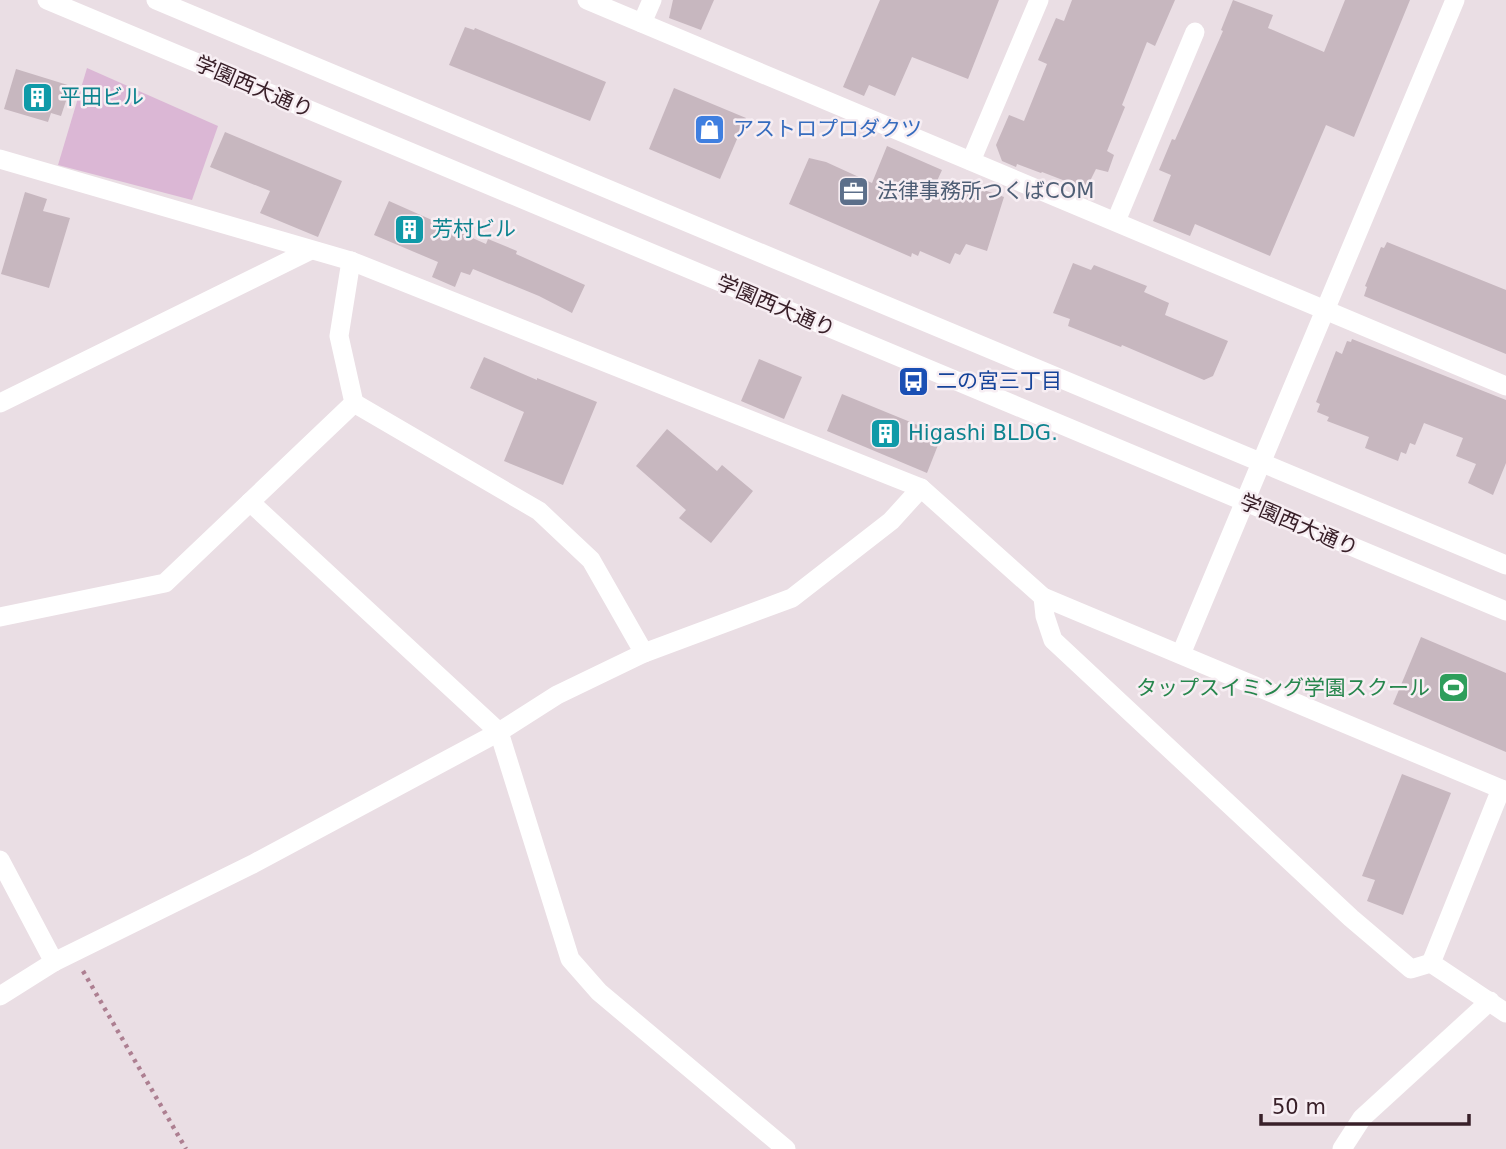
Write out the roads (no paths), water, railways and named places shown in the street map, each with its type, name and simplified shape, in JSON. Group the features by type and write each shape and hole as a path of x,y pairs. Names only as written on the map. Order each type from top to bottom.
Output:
{"street":[{"name":"学園西大通り","path":"47,0 1506,611"},
{"name":"学園西大通り","path":"156,0 1506,565"},
{"path":"587,0 1506,386"},
{"path":"642,23 652,0"},
{"path":"971,161 1039,0"},
{"path":"1181,654 1455,0"},
{"path":"1116,221 1195,32"},
{"path":"0,159 351,261 920,488 1043,597 1503,790 1431,963 1411,970 1351,918 1053,640 1045,616 1043,597"},
{"path":"0,403 311,250"},
{"path":"351,261 339,336 354,403 539,511 591,560 644,653"},
{"path":"0,617 165,583 354,403"},
{"path":"0,996 54,962 253,864 499,732 557,695 644,653 792,598 891,522 920,488"},
{"path":"250,502 499,732 570,959 599,992 786,1149"},
{"path":"0,859 54,962"},
{"path":"1431,963 1506,1013"},
{"path":"1342,1149 1362,1118 1490,1002"}],"place":[{"name":"平田ビル","path":"37,97"},
{"name":"アストロプロダクツ","path":"710,129"},
{"name":"法律事務所つくばCOM","path":"854,191"},
{"name":"芳村ビル","path":"409,229"},
{"name":"二の宮三丁目","path":"913,381"},
{"name":"Higashi BLDG.","path":"885,433"},
{"name":"タップスイミング学園スクール","path":"1453,688"}]}
